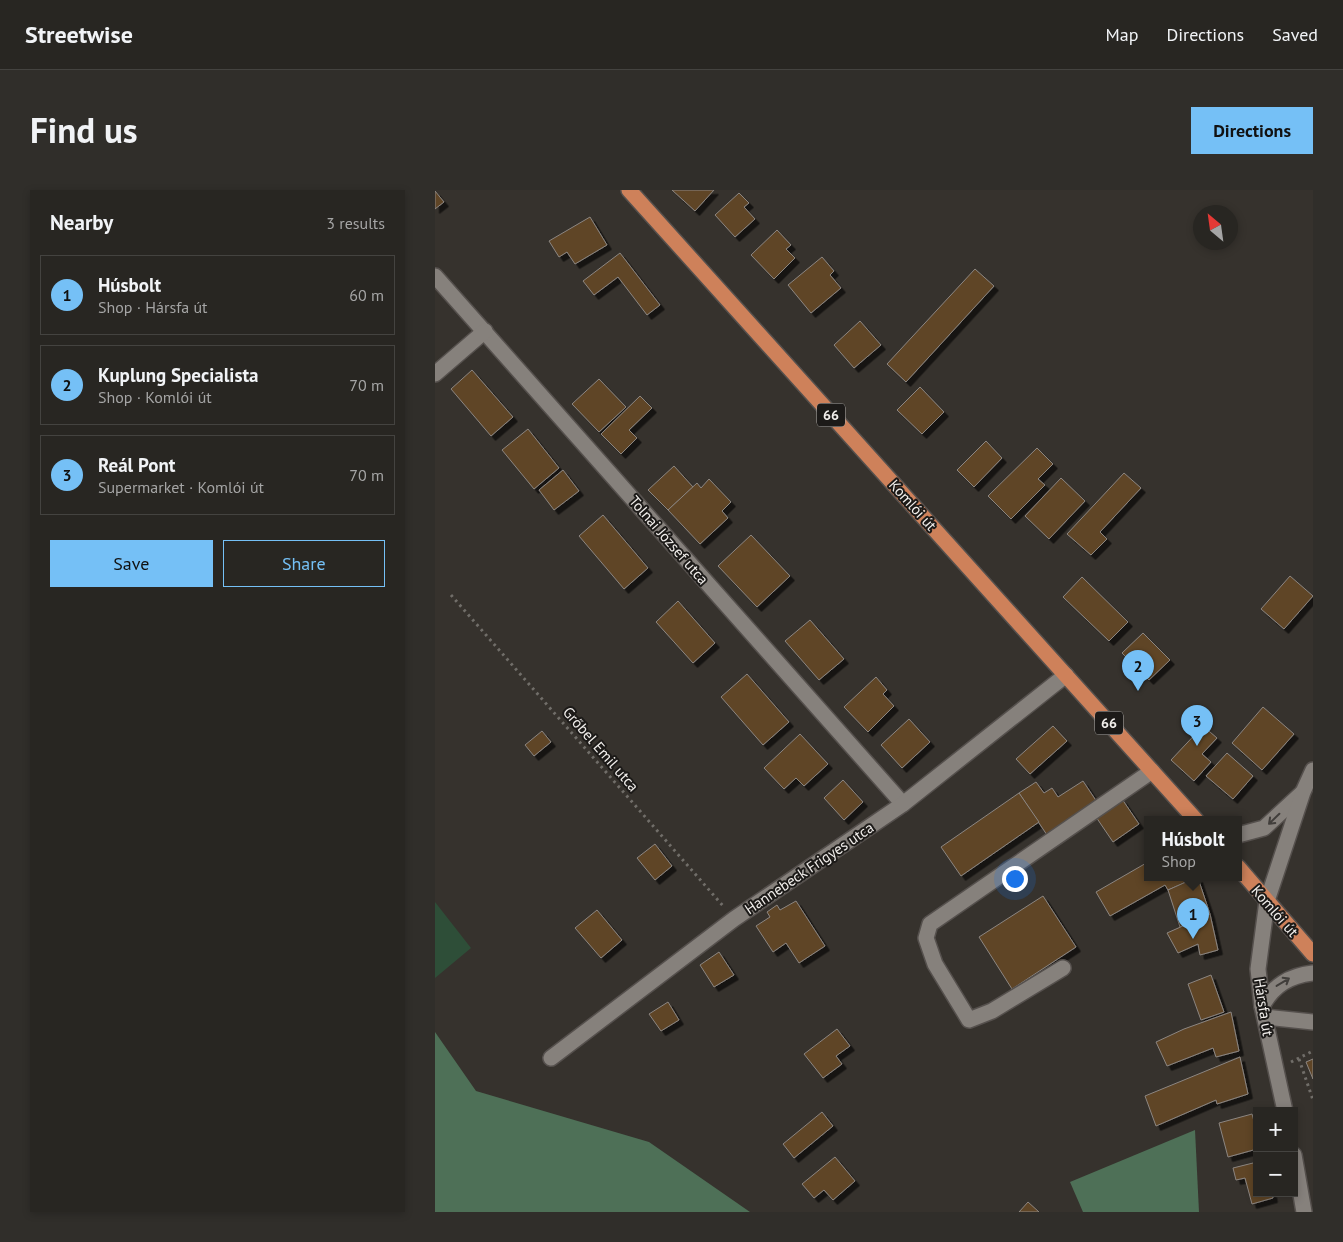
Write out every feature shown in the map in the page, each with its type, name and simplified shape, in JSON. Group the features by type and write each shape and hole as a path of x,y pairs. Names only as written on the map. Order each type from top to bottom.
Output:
{"main road":[{"name":"Komlói út","path":"629,190 1191,816"},
{"name":"Komlói út","path":"1242,871 1313,954"}],"street":[{"name":"Tolnai József utca","path":"435,276 903,804"},
{"path":"435,374 485,331"},
{"name":"Hannebeck Frigyes utca","path":"551,1058 734,919 903,804 1066,675"},
{"name":"Hársfa út","path":"1284,1107 1263,1011 1258,969 1267,902 1303,792 1313,770"},
{"path":"1063,968 992,1011 969,1020 935,964 926,938 930,924 1152,771"},
{"path":"1242,834 1264,828 1303,792"},
{"path":"1313,973 1295,976 1277,984 1268,994 1263,1011 1313,1022"},
{"path":"1298,1178 1304,1212"}],"path":[{"name":"Grőbel Emil utca","path":"451,595 734,919"},
{"path":"1276,1070 1313,1051"},
{"path":"1299,1059 1313,1100"}],"green space":[{"path":"435,902 471,948 435,978"},
{"path":"435,1032 476,1091 649,1142 750,1212 435,1212"},
{"path":"1195,1130 1199,1212 1083,1212 1070,1182"}],"building":[{"path":"672,190 714,190 695,211"},
{"path":"435,191 444,202 435,209"},
{"path":"739,193 749,203 744,207 755,219 735,237 715,215"},
{"path":"590,217 607,245 575,264 567,252 559,257 549,241"},
{"path":"777,230 791,245 786,249 795,258 774,279 751,255"},
{"path":"620,253 660,305 647,315 618,277 594,295 583,281"},
{"path":"822,257 834,271 830,275 841,288 811,313 788,285"},
{"path":"975,269 994,286 906,382 887,364"},
{"path":"860,321 881,345 854,368 834,345"},
{"path":"472,370 513,417 491,436 451,389"},
{"path":"599,379 626,407 599,432 572,404"},
{"path":"920,387 944,412 922,434 897,410"},
{"path":"640,396 652,408 629,430 637,438 621,454 601,434"},
{"path":"528,429 559,468 534,489 502,450"},
{"path":"986,441 1002,458 974,487 957,470"},
{"path":"1037,448 1053,464 1038,479 1045,485 1011,519 988,496"},
{"path":"674,466 693,487 668,510 648,490"},
{"path":"563,470 579,491 554,510 539,490"},
{"path":"1124,473 1141,488 1100,532 1107,539 1091,555 1067,534"},
{"path":"1061,478 1085,501 1049,539 1025,516"},
{"path":"709,479 731,502 722,511 728,518 700,544 668,510 697,483 701,488"},
{"path":"603,515 648,568 624,589 579,536"},
{"path":"751,535 790,576 757,607 718,566"},
{"path":"1290,576 1313,596 1284,629 1261,609"},
{"path":"1082,577 1128,622 1109,641 1063,597"},
{"path":"678,601 715,643 693,663 656,622"},
{"path":"810,620 844,659 819,680 785,641"},
{"path":"1143,633 1170,660 1149,680 1122,653"},
{"path":"747,674 789,722 763,745 721,697"},
{"path":"876,677 887,690 883,694 894,706 868,732 844,707"},
{"path":"1263,707 1294,734 1262,770 1232,743"},
{"path":"909,719 930,742 902,768 881,745"},
{"path":"1053,726 1067,741 1030,774 1016,759"},
{"path":"1203,726 1217,738 1202,754 1211,762 1194,781 1171,760"},
{"path":"542,731 551,742 534,756 525,745"},
{"path":"800,734 828,764 804,786 796,778 784,789 764,768"},
{"path":"1227,753 1253,776 1233,799 1206,776"},
{"path":"843,780 863,802 844,820 824,798"},
{"path":"1083,781 1097,802 1047,835 1019,793 1036,782 1044,793 1052,788 1058,797"},
{"path":"1019,793 1039,822 961,876 941,847"},
{"path":"1122,799 1139,824 1113,842 1096,817"},
{"path":"655,844 672,866 655,880 637,858"},
{"path":"1144,864 1144,881 1188,881 1168,890 1165,885 1110,916 1096,892"},
{"path":"1188,881 1199,881 1210,914 1180,927 1168,890"},
{"path":"1043,896 1076,947 1012,989 979,937"},
{"path":"796,901 825,946 799,963 786,943 773,952 756,926 770,917 767,912 777,905 780,910"},
{"path":"597,910 622,940 601,958 575,928"},
{"path":"1210,914 1218,950 1200,955 1198,944 1178,953 1167,933"},
{"path":"719,952 734,975 714,987 700,965"},
{"path":"1211,975 1224,1012 1201,1020 1188,984"},
{"path":"668,1002 679,1020 661,1031 649,1014"},
{"path":"1231,1012 1239,1051 1216,1057 1213,1048 1167,1066 1156,1042 1184,1029"},
{"path":"837,1029 850,1046 836,1056 842,1064 823,1078 804,1054"},
{"path":"1240,1057 1248,1094 1217,1104 1216,1100 1156,1126 1145,1096"},
{"path":"1313,1059 1313,1079 1306,1062"},
{"path":"822,1112 833,1126 794,1158 783,1144"},
{"path":"1252,1114 1253,1150 1228,1157 1219,1123"},
{"path":"835,1157 855,1181 833,1200 824,1190 814,1198 802,1184"},
{"path":"1253,1163 1253,1197 1273,1198 1252,1204 1245,1178 1236,1180 1233,1168"},
{"path":"1028,1202 1039,1212 1019,1212"}],"place":[{"name":"Kuplung Specialista","path":"1138,691"},
{"name":"Reál Pont","path":"1197,746"},
{"name":"Húsbolt","path":"1193,939"}]}
